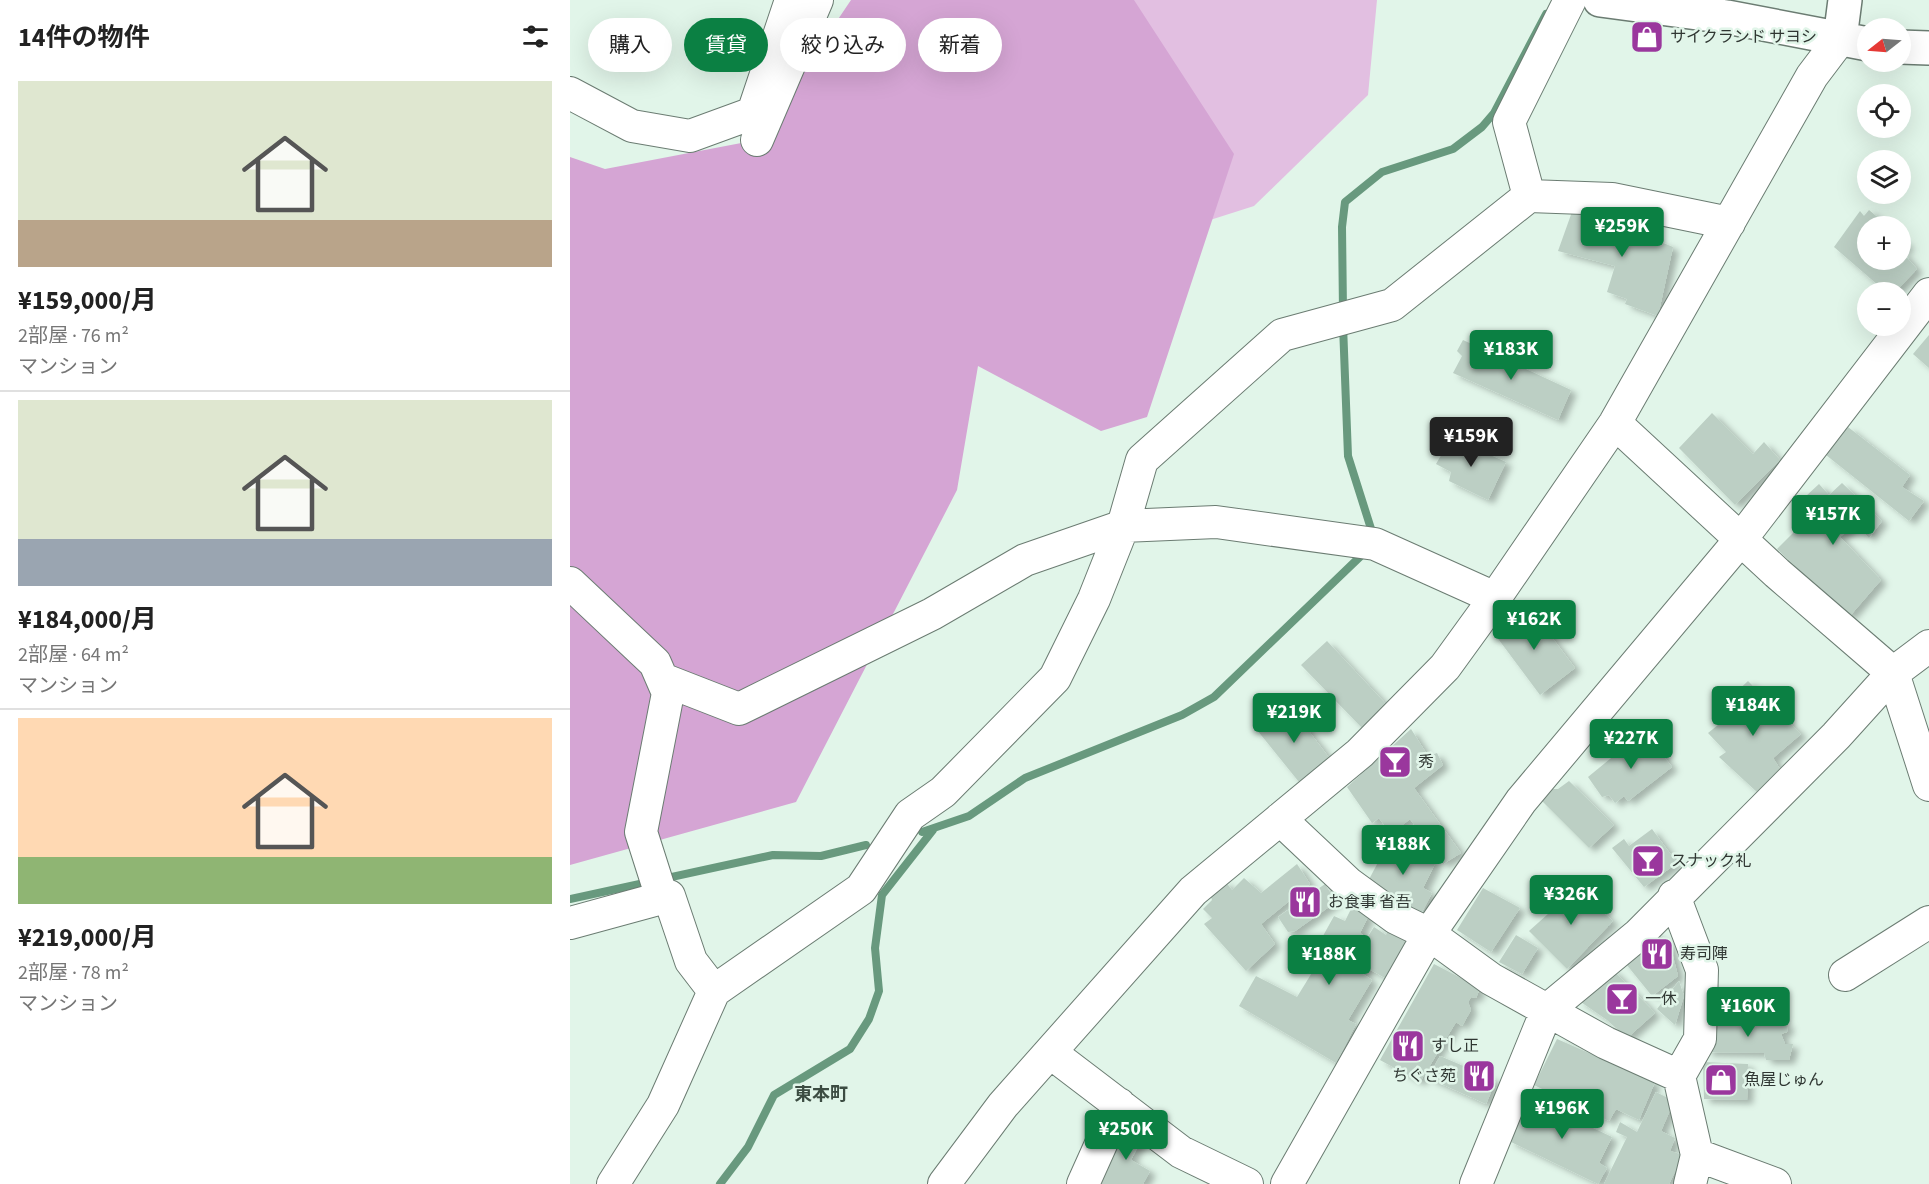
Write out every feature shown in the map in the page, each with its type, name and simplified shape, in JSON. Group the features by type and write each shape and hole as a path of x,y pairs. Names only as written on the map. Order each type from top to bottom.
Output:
{"street":[{"path":"570,93 632,126 690,136 753,113 791,0"},
{"path":"757,140 817,0"},
{"path":"1529,196 1509,122 1570,0"},
{"path":"1599,0 1727,17 1854,41"},
{"path":"1845,0 1854,41"},
{"path":"944,1184 1003,1105 1193,891 1360,753 1445,667 1615,423 1812,76 1854,41"},
{"path":"1911,47 1929,48"},
{"path":"613,1184 663,1105 714,991 861,889 910,815 944,792 1055,678 1094,599 1123,526 1142,460 1282,335 1392,305 1529,196 1612,199 1729,223"},
{"path":"1287,1184 1429,934 1521,801 1741,539 1929,294"},
{"path":"1615,423 1741,539 1893,673 1929,785"},
{"path":"662,679 739,709 932,614 1026,560 1123,526 1216,522 1375,544 1495,598"},
{"path":"570,583 655,663 668,693 641,832 657,884 669,896 691,961 714,991"},
{"path":"1476,1184 1547,1010 1639,934 1674,896 1836,736 1893,673 1929,646"},
{"path":"1280,819 1348,883 1396,918 1429,934 1491,979 1606,1043 1679,1076"},
{"path":"570,923 657,884"},
{"path":"1674,896 1702,970 1700,1039 1679,1076 1694,1170 1775,1184"},
{"path":"1845,975 1929,922"},
{"path":"1051,1053 1181,1152 1247,1184"},
{"path":"1083,1184 1119,1104"}],"shaded area":[{"path":"851,0 1134,0 1234,154 1147,417 1101,431 978,366 957,490 796,802 570,865 570,157 605,169 757,140 803,72 906,72 906,18 839,18"},
{"path":"1045,0 1377,0 1368,95 1254,206 1163,235"}],"building":[{"path":"1573,209 1651,233 1653,239 1673,247 1658,316 1625,304 1627,299 1607,292 1615,266 1558,251"},
{"path":"1869,210 1876,216 1864,216"},
{"path":"1860,211 1864,216 1857,216 1857,267 1834,247"},
{"path":"1911,262 1917,269 1905,282 1874,282 1861,270 1911,270"},
{"path":"1929,335 1929,368 1913,354"},
{"path":"1463,340 1571,390 1558,420 1453,373 1462,356 1457,351"},
{"path":"1712,413 1753,454 1764,442 1780,460 1735,505 1679,448"},
{"path":"1848,427 1910,475 1902,487 1924,501 1909,521 1826,455"},
{"path":"1451,438 1506,462 1488,500 1449,481 1451,472 1436,464"},
{"path":"1842,483 1882,521 1869,538 1856,523 1840,537 1881,580 1849,617 1777,549 1804,522 1792,509 1819,484 1829,495"},
{"path":"1529,607 1575,668 1540,695 1493,632"},
{"path":"1327,641 1385,703 1362,728 1301,665"},
{"path":"1748,681 1801,734 1773,758 1780,769 1758,793 1719,757 1726,752 1708,733 1718,725 1719,714 1727,707 1733,716 1740,707 1732,696"},
{"path":"1289,705 1330,759 1299,782 1257,730"},
{"path":"1411,729 1428,756 1437,753 1443,765 1414,788 1461,853 1443,864 1410,819 1391,834 1379,818 1372,823 1347,787"},
{"path":"1644,731 1672,767 1628,801 1624,796 1615,803 1609,795 1602,797 1588,777"},
{"path":"1569,781 1614,825 1589,848 1542,801 1553,789 1558,789"},
{"path":"1652,829 1677,863 1644,887 1612,848 1624,839 1629,846"},
{"path":"1391,838 1435,864 1423,888 1432,893 1422,912 1366,885"},
{"path":"1297,864 1310,884 1261,924 1275,944 1246,971 1204,924 1212,918 1203,909 1212,900 1210,894 1225,881 1232,890 1244,878 1261,893"},
{"path":"1569,883 1613,921 1567,969 1529,931 1558,905 1556,899"},
{"path":"1325,884 1336,902 1295,931 1288,932 1278,917"},
{"path":"1483,888 1520,908 1491,952 1457,930"},
{"path":"1352,907 1369,915 1360,933 1367,938 1374,927 1386,935 1388,929 1411,942 1385,978 1369,969 1366,974 1338,958 1372,980 1348,1020 1356,1024 1336,1063 1239,1006 1256,976 1297,997 1326,950 1318,945 1334,916 1345,921"},
{"path":"1652,932 1669,941 1678,976 1652,996 1622,959"},
{"path":"1516,935 1538,948 1522,974 1499,962"},
{"path":"1434,964 1480,988 1476,998 1471,997 1468,1002 1471,1010 1462,1026 1456,1022 1420,1082 1380,1060"},
{"path":"1612,969 1655,1013 1627,1038 1607,1020 1578,1000"},
{"path":"1679,981 1684,996 1675,1025 1657,1009"},
{"path":"1709,1017 1788,1023 1787,1032 1781,1034 1785,1044 1793,1044 1789,1060 1766,1060 1764,1053 1706,1052"},
{"path":"1557,1039 1655,1082 1639,1120 1616,1109 1609,1121 1534,1085"},
{"path":"1440,1056 1496,1080 1486,1104 1428,1078"},
{"path":"1703,1062 1748,1064 1747,1100 1704,1099"},
{"path":"1656,1092 1674,1101 1661,1131 1675,1138 1670,1151 1683,1155 1669,1184 1604,1184 1627,1137 1616,1132 1620,1122 1637,1132"},
{"path":"1529,1098 1612,1137 1599,1163 1607,1168 1598,1184 1509,1141"},
{"path":"1126,1124 1145,1133 1131,1160 1150,1171 1143,1184 1099,1184"}],"waterway":[{"path":"1343,311 1342,227 1345,202 1382,172 1453,149 1482,127 1494,113 1546,14"},
{"path":"1343,325 1348,456 1373,535"},
{"path":"922,832 969,816 1025,778 1182,715 1214,697 1366,551"},
{"path":"720,1184 748,1147 774,1095 850,1049 869,1019 879,991 875,948 882,895 933,830"},
{"path":"570,899 773,855 821,856 866,845"}],"place":[{"name":"サイクランド サヨシ","path":"1647,37"},
{"name":"秀","path":"1395,762"},
{"name":"スナック礼","path":"1648,861"},
{"name":"お食事 省吾","path":"1305,902"},
{"name":"寿司陣","path":"1657,954"},
{"name":"一休","path":"1622,999"},
{"name":"すし正","path":"1408,1046"},
{"name":"ちぐさ苑","path":"1479,1076"},
{"name":"魚屋じゅん","path":"1721,1080"}],"district":[{"name":"東本町","path":"821,1094"}]}
